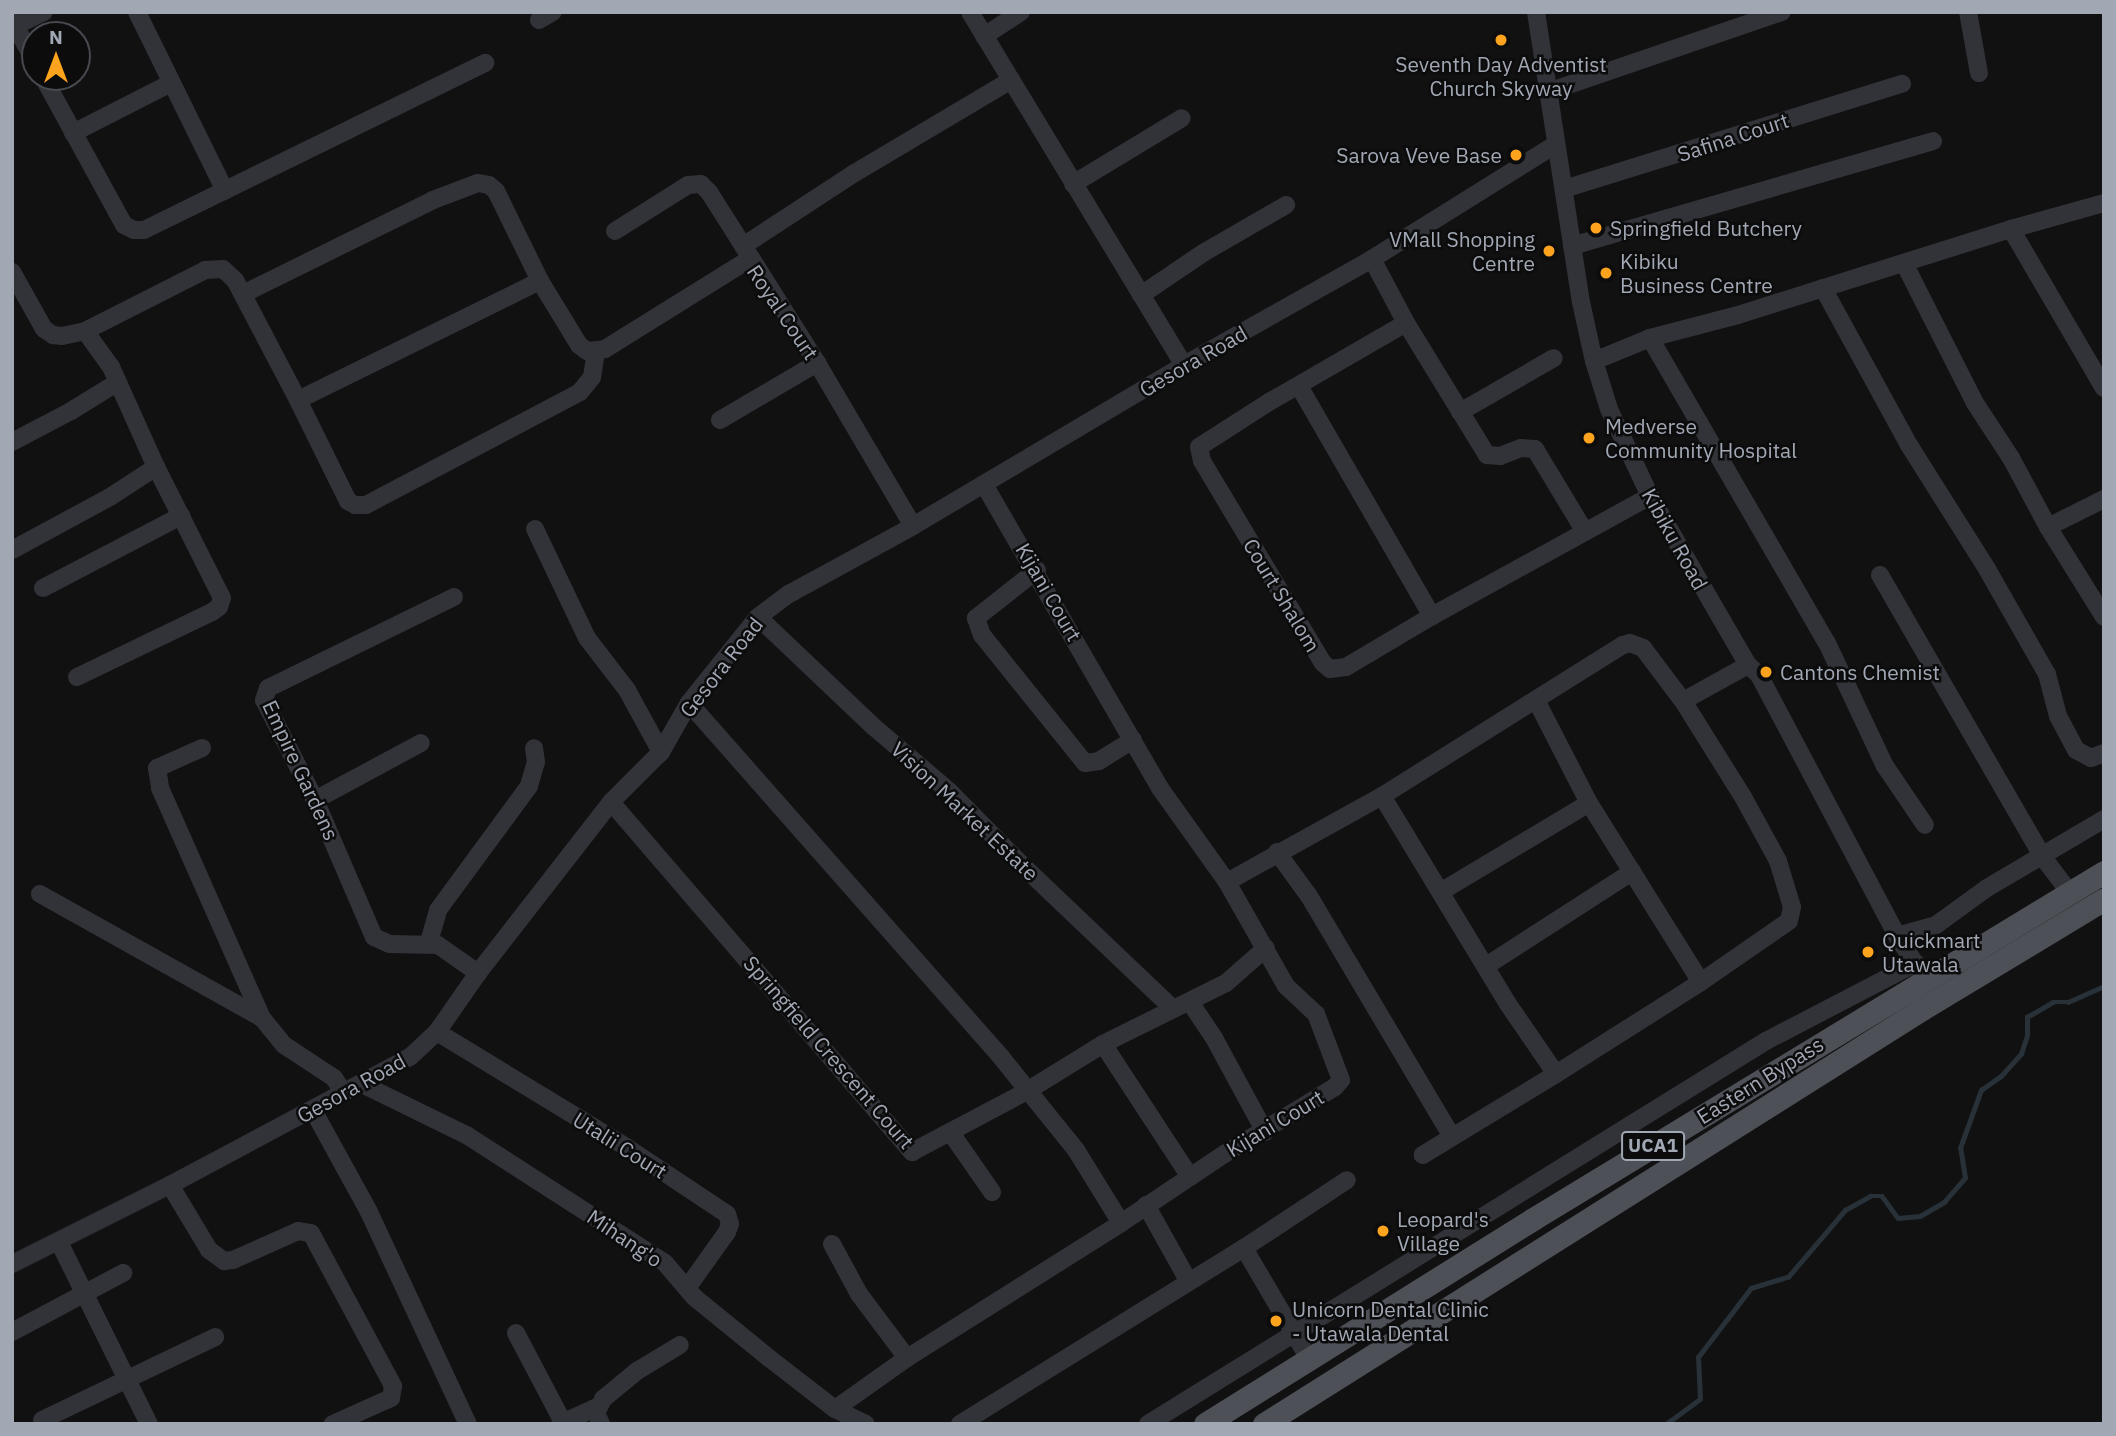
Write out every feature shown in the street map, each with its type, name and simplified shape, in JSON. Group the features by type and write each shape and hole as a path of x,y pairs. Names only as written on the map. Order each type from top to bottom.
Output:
{"main road":[{"name":"Eastern Bypass","path":"1205,1424 1717,1107 1921,971 2070,893 2104,872"},
{"name":"Eastern Bypass","path":"1264,1424 1922,1009 2104,899"},
{"path":"1533,1219 1551,1245"}],"street":[{"path":"14,23 44,12"},
{"path":"137,12 225,191"},
{"path":"970,12 1184,365"},
{"path":"984,36 1021,12"},
{"name":"Kibiku Road","path":"1536,12 1572,246 1594,361 1609,409 1650,496 1748,665 1759,675 1897,936 1921,971"},
{"path":"1548,92 1782,12"},
{"path":"1968,12 1979,73"},
{"path":"51,91 124,225 134,230 144,230 485,63"},
{"path":"615,231 688,185 701,184 709,192 747,252 853,174 1011,80"},
{"path":"73,132 171,83"},
{"name":"Safina Court","path":"1564,189 1902,84"},
{"path":"1073,184 1182,118"},
{"path":"1572,246 1933,141"},
{"name":"Gesora Road","path":"12,1264 170,1185 410,1057 437,1032 478,973 611,802 660,752 689,703 758,617 789,594 913,526 1184,365 1372,259 1556,144"},
{"path":"12,272 44,329 53,335 62,336 85,331 205,270 223,269 235,279 348,501 355,505 366,505 580,392 592,377 596,352 579,345 540,281 496,191 489,185 478,183 433,200 243,294"},
{"path":"1594,361 1650,338 2104,203"},
{"path":"1141,295 1203,253 1286,205"},
{"path":"2011,229 2104,388"},
{"name":"Royal Court","path":"596,352 747,252 817,363 913,526"},
{"path":"1372,259 1406,324 1487,455 1500,456 1521,448 1535,449 1585,531"},
{"path":"1904,263 1975,403 2011,458 2048,527 2104,617"},
{"path":"298,400 540,281"},
{"path":"1823,288 1909,445 1987,569 2047,674 2058,716 2076,750 2091,758 2104,752"},
{"name":"Court Shalom","path":"1406,324 1203,443 1199,452 1323,663 1330,669 1346,667 1432,616 1650,496"},
{"path":"77,677 219,607 219,590 156,467 118,382 98,346 85,331"},
{"path":"1650,338 1827,643 1885,766 1925,825"},
{"path":"1460,412 1554,358"},
{"path":"720,420 817,363"},
{"path":"12,442 118,382"},
{"path":"1299,386 1432,616"},
{"path":"12,550 110,497 156,467"},
{"name":"Kijani Court","path":"835,1409 907,1358 1265,1132 1335,1087 1341,1080 1316,1014 1286,986 1227,882 1160,788 1037,570 984,484"},
{"path":"2048,527 2104,499"},
{"path":"43,588 181,516"},
{"path":"535,529 587,638 627,690 660,752"},
{"path":"1037,570 975,618 982,635 1077,757 1085,763 1099,761 1133,740"},
{"path":"1881,575 2042,856 2070,893"},
{"name":"Empire Gardens","path":"429,942 390,944 374,937 315,800 264,700 265,692 315,664 454,597"},
{"name":"Vision Market Estate","path":"758,617 874,727 949,791 1021,864 1171,1007"},
{"path":"1227,882 1382,796 1630,643 1643,648 1683,701 1743,797 1778,861 1792,914 1784,927 1700,982 1423,1155"},
{"path":"1683,701 1748,665"},
{"path":"1536,699 1589,803 1700,982"},
{"path":"689,703 1001,1057 1076,1150 1121,1223"},
{"path":"315,800 421,743"},
{"path":"202,748 157,768 156,775 262,1018 284,1045 334,1078 344,1093"},
{"path":"478,973 439,945 429,942 438,910 529,786 536,762 534,748"},
{"path":"1382,796 1556,1074"},
{"name":"Springfield Crescent Court","path":"611,802 909,1150 918,1152 1027,1091 1103,1044 1171,1007 1179,1009 1226,983 1266,948"},
{"path":"1442,891 1589,803"},
{"path":"1897,936 1936,925 1987,888 2104,819"},
{"path":"1277,852 1309,896 1452,1137"},
{"path":"1486,966 1632,872"},
{"path":"40,894 262,1018"},
{"path":"1148,1424 1292,1332 1438,1245 1766,1041 1921,971"},
{"path":"1190,1002 1214,1038 1265,1132"},
{"name":"Utalii Court","path":"437,1032 626,1147 727,1214 730,1224 727,1231 687,1288"},
{"path":"1103,1044 1190,1177"},
{"path":"1699,1082 1717,1107"},
{"name":"Mihang'o","path":"362,1084 468,1136 664,1263 687,1288 769,1358 835,1409 866,1424"},
{"path":"313,1110 369,1212 468,1424"},
{"path":"951,1133 992,1192"},
{"path":"960,1424 1244,1248 1347,1180"},
{"path":"170,1185 209,1250 224,1261 233,1260 298,1231 311,1233 393,1387 391,1398 332,1424"},
{"path":"1146,1205 1189,1282"},
{"path":"60,1242 149,1424"},
{"path":"832,1244 859,1294 907,1358"},
{"path":"1438,1245 1454,1268"},
{"path":"1244,1248 1309,1359"},
{"path":"12,1332 123,1273"},
{"path":"516,1334 561,1423 599,1415 637,1371 680,1345"},
{"path":"42,1420 215,1337"}],"waterway":[{"path":"1666,1424 1700,1399 1698,1357 1751,1288 1788,1277 1845,1210 1870,1196 1882,1196 1898,1218 1920,1216 1944,1202 1965,1178 1960,1148 1981,1090 2001,1076 2021,1054 2027,1036 2027,1017 2053,1002 2068,1002 2104,986"}],"place":[{"name":"Seventh Day Adventist Church Skyway","path":"1501,40"},
{"name":"Sarova Veve Base","path":"1516,155"},
{"name":"Springfield Butchery","path":"1596,228"},
{"name":"VMall Shopping Centre","path":"1549,251"},
{"name":"Kibiku Business Centre","path":"1606,273"},
{"name":"Medverse Community Hospital","path":"1589,438"},
{"name":"Cantons Chemist","path":"1766,672"},
{"name":"Quickmart Utawala","path":"1868,952"},
{"name":"Leopard's Village","path":"1383,1231"},
{"name":"Unicorn Dental Clinic - Utawala Dental","path":"1276,1321"}]}
